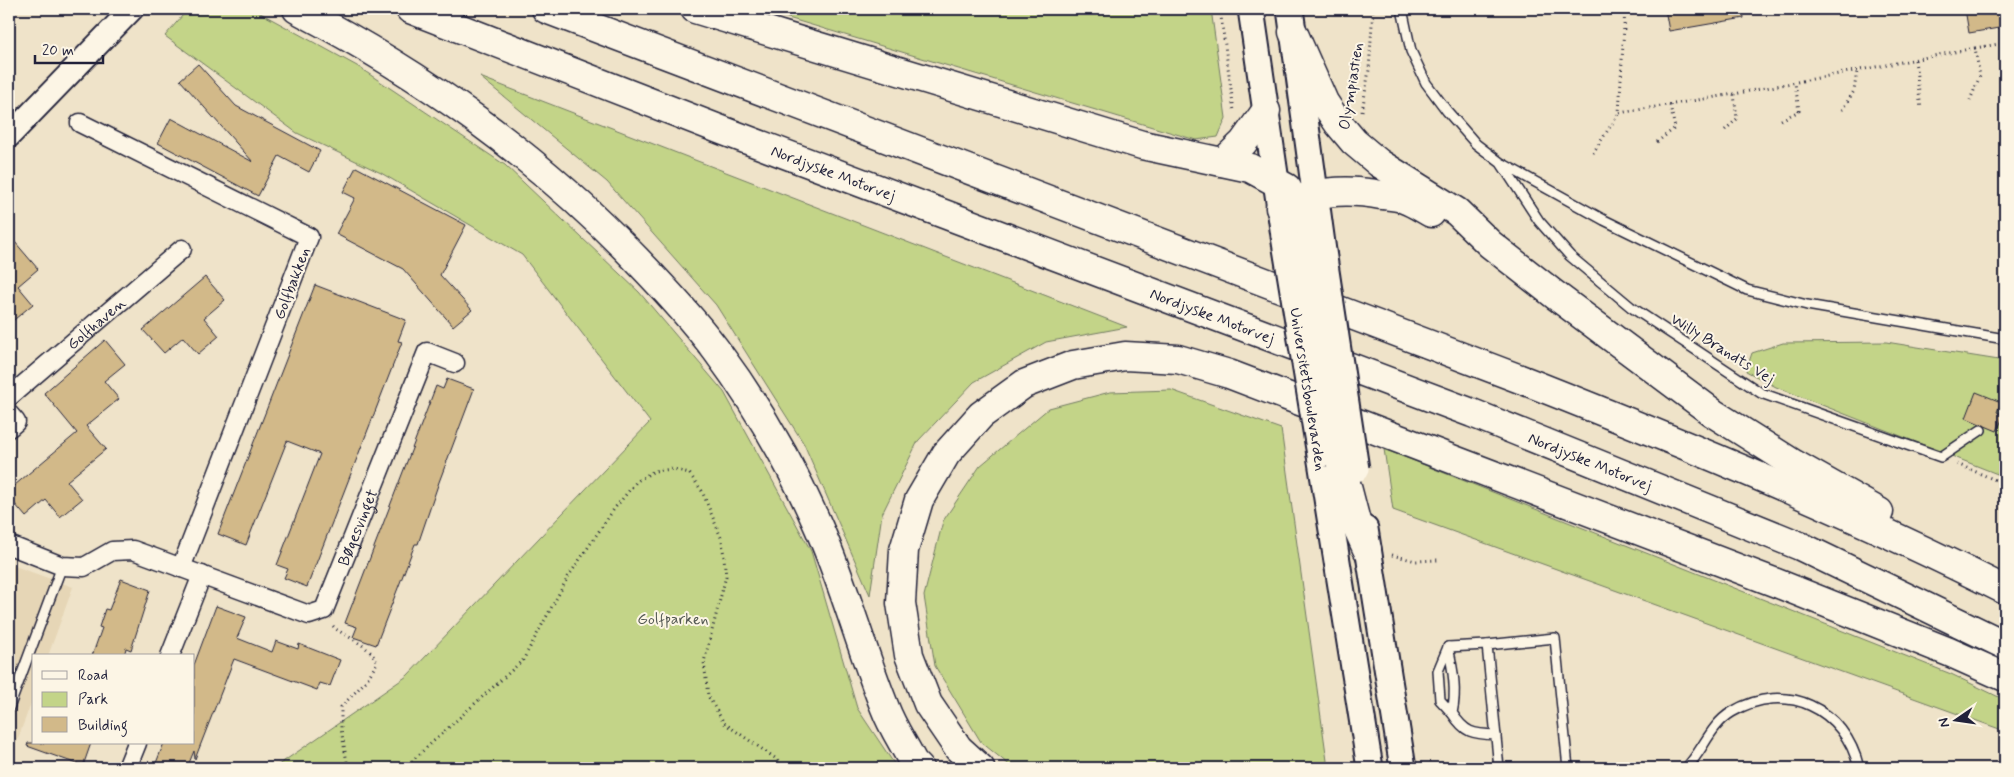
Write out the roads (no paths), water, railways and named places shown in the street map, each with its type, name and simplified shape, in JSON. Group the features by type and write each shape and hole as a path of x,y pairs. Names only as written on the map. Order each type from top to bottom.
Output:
{"highway":[{"path":"297,9 350,36 443,94 526,156 594,216 665,289 715,348 755,406 790,468 820,529 864,646 885,711 913,762 919,768"},
{"name":"Nordjyske Motorvej","path":"410,9 724,131 1472,414 1800,546 2005,645"},
{"path":"546,9 1528,382 1680,443 1828,506 2005,590"},
{"path":"695,9 1142,146 1250,168 1287,188 1296,201 1300,213 1339,463 1358,530 1367,548"},
{"path":"1292,21 1324,102 1354,142 1379,163 1457,212 1490,244 1713,413 1794,464 2005,586"},
{"path":"1224,162 1243,143 1266,111"},
{"path":"1296,201 1340,190 1363,191 1403,198 1490,244"},
{"path":"980,768 958,748 928,704 909,655 901,603 904,550 920,500 946,454 981,415 1024,384 1073,365 1125,356 1178,359 1229,374 1778,584 1949,652 2005,677"}],"main road":[{"path":"1251,9 1276,181"},
{"path":"1292,21 1296,201"},
{"name":"Universitetsboulevarden","path":"1339,463 1370,768"},
{"path":"1367,548 1403,768"}],"street":[{"path":"9,136 132,9"},
{"name":"Golfbakken","path":"80,123 309,236 181,568"},
{"name":"Golfhaven","path":"9,397 182,250"},
{"name":"Bøgesvinget","path":"202,575 309,615 324,610 427,352 455,363"},
{"path":"9,414 16,422 9,428"},
{"path":"9,546 62,566 84,567 112,551 133,550 202,575 171,654"},
{"path":"127,768 137,744"}],"lane":[{"name":"Willy Brandts Vej","path":"1402,9 1411,51 1426,83 1447,111 1476,144 1501,163 1604,220 1747,290 1807,305 2005,339"},
{"name":"Willy Brandts Vej","path":"1501,163 1539,221 1570,256 1631,307 1761,393 1941,457 1981,430"},
{"path":"9,708 62,566"},
{"path":"1448,647 1555,638 1568,768"},
{"path":"1487,645 1499,768"},
{"path":"1448,647 1453,670 1455,698 1452,713"},
{"path":"1448,647 1438,671 1440,700 1461,726 1474,734 1496,735"},
{"path":"1686,768 1714,728 1731,713 1770,698 1790,698 1826,714 1851,746 1859,768"}],"park label":[{"name":"Golfparken","path":"673,618"}]}
